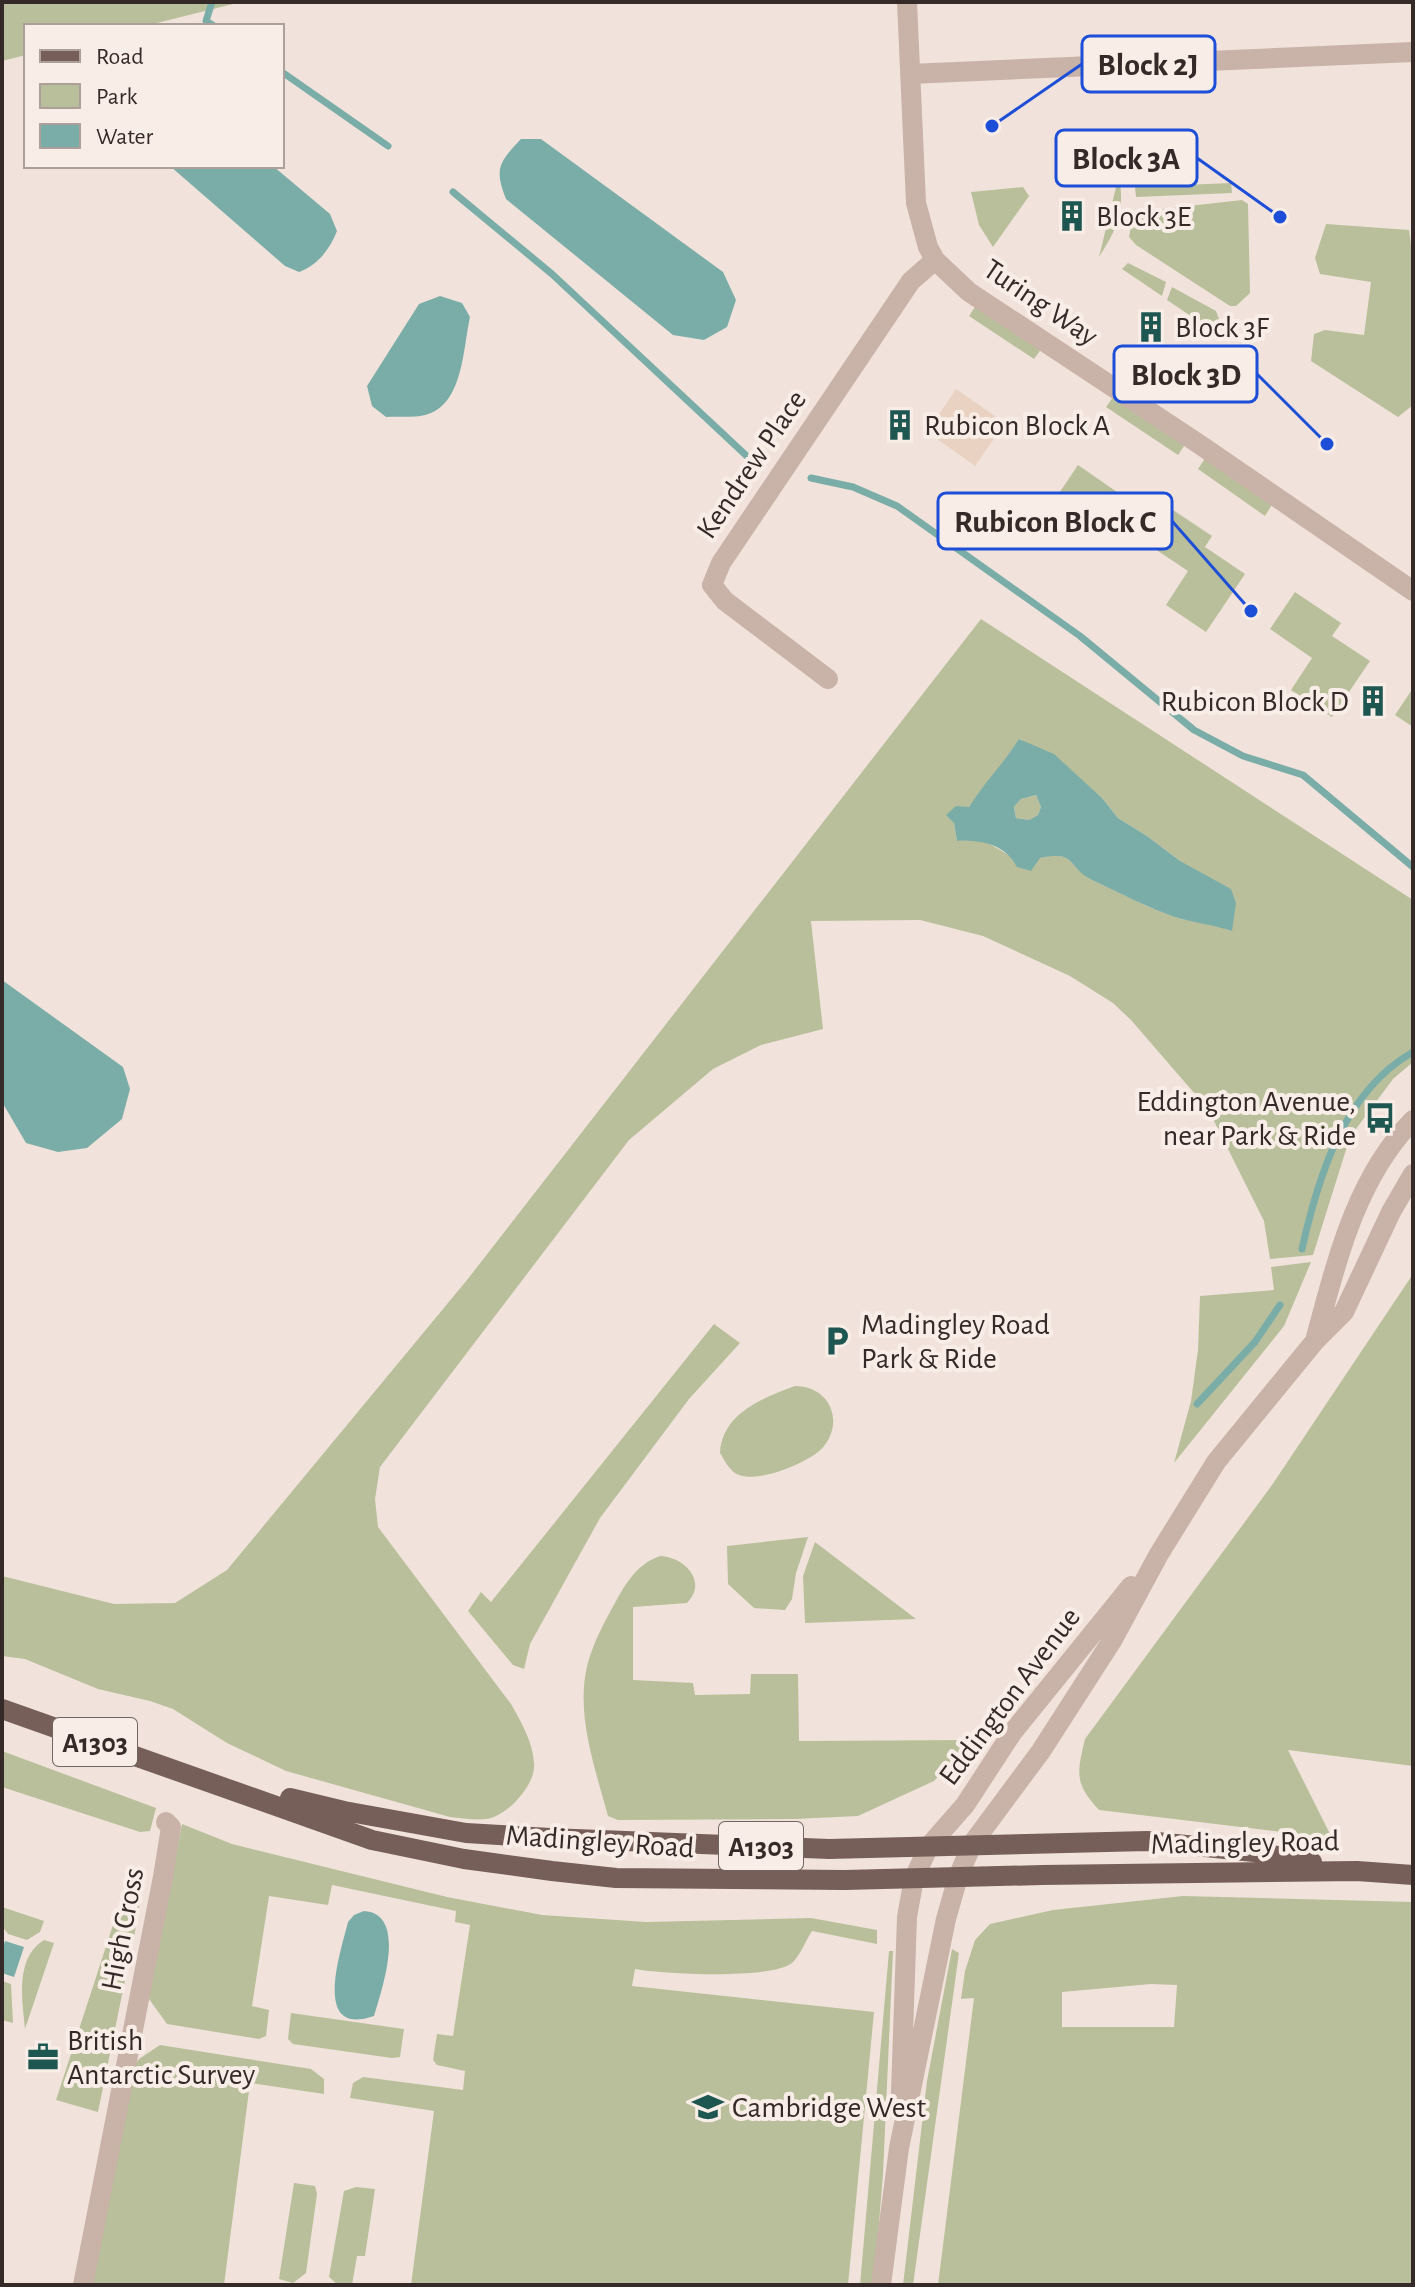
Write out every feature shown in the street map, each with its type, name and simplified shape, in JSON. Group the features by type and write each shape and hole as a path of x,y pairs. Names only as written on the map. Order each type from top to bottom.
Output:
{"main road":[{"name":"Madingley Road","path":"2,1709 372,1840 464,1859 616,1878 832,1880 1357,1871 1413,1875"},
{"name":"Madingley Road","path":"189,1774 344,1811 466,1833 829,1849 1147,1841 1254,1852 1357,1871"}],"street":[{"name":"Turing Way","path":"907,2 916,203 928,247 935,260 969,292 1413,591"},
{"path":"910,74 1413,52"},
{"name":"Kendrew Place","path":"828,679 725,601 712,585 721,563 911,281 935,260"},
{"name":"Eddington Avenue","path":"1315,1341 1361,1196 1379,1162 1413,1120"},
{"name":"Eddington Avenue","path":"899,2148 946,1919 958,1877 972,1844 1041,1751 1113,1639 1159,1554 1216,1462 1315,1341 1344,1312 1391,1212 1413,1174"},
{"name":"Eddington Avenue","path":"899,2148 907,1917 914,1878 929,1846 965,1805 1012,1733 1159,1554"},
{"name":"High Cross","path":"83,2285 163,1877 171,1827 166,1822"},
{"path":"881,2285 899,2148"}],"green space":[{"path":"2,2 241,2 153,24 24,24 24,56 2,61"},
{"path":"1119,175 1121,199 1118,219 1099,257"},
{"path":"1231,183 1232,193 1136,197 1135,187"},
{"path":"1023,187 1029,196 993,247 979,225 971,192"},
{"path":"1242,200 1248,204 1250,293 1236,306 1230,306 1136,245 1129,237 1136,212"},
{"path":"1326,224 1409,230 1413,260 1413,405 1398,417 1311,361 1314,334 1325,330 1364,335 1371,282 1320,274 1315,258"},
{"path":"1128,263 1166,282 1162,296 1122,269"},
{"path":"1172,287 1216,311 1222,327 1219,335 1167,300"},
{"path":"977,304 1042,348 1034,359 969,316"},
{"path":"1114,396 1186,443 1178,455 1106,407"},
{"path":"1206,457 1273,503 1265,516 1198,469"},
{"path":"1078,465 1117,492 1080,547 1041,520"},
{"path":"1170,508 1212,536 1205,547 1245,574 1206,632 1166,605 1188,571 1146,543"},
{"path":"1295,592 1341,623 1332,636 1370,661 1332,717 1291,690 1312,658 1270,629"},
{"path":"981,619 1413,900 1413,1062 1393,1079 1350,1137 1313,1255 1270,1259 1264,1221 1208,1109 1113,1003 1070,976 983,936 920,920 811,921 823,1029 761,1045 713,1069 629,1140 380,1467 375,1499 378,1527 511,1704 529,1740 534,1763 531,1779 522,1795 494,1817 450,1817 286,1771 227,1743 173,1709 98,1689 25,1659 2,1656 2,1576 114,1604 175,1603 227,1570 467,1280","holes":["1020,739 1103,799 1118,818 1180,861 1231,931 1214,924 1181,919 1149,907 1088,878 1070,858 1053,855 1012,857 983,840 957,841 954,823"]},
{"path":"1413,688 1413,727 1395,715"},
{"path":"1036,795 1041,807 1038,815 1029,820 1016,818 1014,807 1021,799"},
{"path":"1311,1262 1284,1326 1174,1463 1191,1401 1198,1350 1200,1296 1274,1290 1271,1267"},
{"path":"1413,1274 1413,1766 1288,1750 1332,1838 1099,1810 1081,1785 1079,1769 1085,1739 1272,1485"},
{"path":"714,1324 740,1343 689,1399 600,1518 530,1644 524,1669 513,1665 468,1611 481,1592 491,1602"},
{"path":"795,1386 816,1392 830,1406 833,1425 824,1446 808,1458 772,1474 748,1477 736,1474 720,1453 728,1427 746,1409"},
{"path":"808,1537 796,1573 792,1599 785,1610 754,1608 728,1584 727,1546"},
{"path":"815,1542 916,1619 805,1623 803,1576"},
{"path":"660,1556 669,1557 685,1566 691,1572 695,1587 687,1603 633,1607 633,1680 693,1683 695,1695 750,1694 751,1674 798,1674 799,1741 972,1740 934,1781 858,1816 618,1820 608,1816 587,1735 584,1714 586,1673 596,1640 623,1588 639,1569"},
{"path":"2,1751 156,1808 150,1831 140,1832 2,1787"},
{"path":"182,1824 232,1844 447,1897 542,1915 646,1922 811,1918 877,1930 877,1944 812,1931 792,1963 762,1972 691,1974 635,1969 632,1986 874,2012 848,2285 411,2285 434,2111 350,2098 353,2083 363,2077 463,2090 465,2071 437,2065 433,2060 437,2034 453,2036 470,1925 455,1922 456,1911 332,1885 328,1905 269,1896 252,2006 269,2010 266,2036 259,2039 167,2024 149,1999"},
{"path":"127,1882 140,1890 139,1912 98,2112 56,2100"},
{"path":"1183,1896 1413,1902 1413,2285 938,2285 974,1998 961,1999 965,1971 975,1940 990,1924 1053,1910","holes":["1151,1984 1177,1985 1174,2027 1062,2027 1062,1992"]},
{"path":"2,1907 44,1921 40,1932 27,1940 8,1934 2,1926"},
{"path":"44,1940 54,1943 25,2029 24,1968 28,1957"},
{"path":"952,1949 959,1953 913,2285 903,2285 927,2081"},
{"path":"889,1951 893,1951 883,2174 874,2285 860,2285"},
{"path":"2,1981 11,1984 13,2023 2,2020"},
{"path":"291,2013 404,2029 400,2057 293,2044 288,2039"},
{"path":"160,2045 311,2069 324,2079 324,2094 250,2083 224,2285 91,2285 134,2066"},
{"path":"294,2183 315,2186 317,2194 306,2273 293,2283 279,2279"},
{"path":"356,2187 375,2189 365,2256 357,2256 352,2285 338,2285 329,2277 344,2191"}],"shaded area":[{"path":"956,389 1005,423 975,466 927,432"}],"water":[{"path":"521,139 541,139 723,272 736,300 727,327 704,340 673,335 506,199 500,180 501,166"},
{"path":"172,168 275,168 330,214 337,231 322,256 299,272 285,266"},
{"path":"440,296 462,303 470,317 463,360 454,388 438,410 425,415 386,417 372,406 367,386 419,304"},
{"path":"1019,739 1054,754 1103,799 1118,818 1180,861 1231,889 1236,903 1232,931 1178,918 1145,905 1092,880 1061,856 1040,858 1031,871 1017,867 1006,853 992,845 957,841 954,823 946,815 956,806 969,807","holes":["1036,795 1041,807 1038,815 1029,820 1016,818 1014,807 1021,799"]},
{"path":"2,980 123,1067 130,1089 122,1119 87,1148 58,1152 26,1143 2,1102"},
{"path":"364,1911 377,1915 385,1925 389,1938 388,1954 374,2016 355,2019 342,2015 336,2004 335,1988 348,1922"},
{"path":"5,1941 24,1947 14,1977 2,1973"}],"waterway":[{"path":"211,24 206,21 212,2"},
{"path":"284,73 388,146"},
{"path":"453,192 552,274 751,460"},
{"path":"811,478 853,487 897,506 1080,636 1194,730 1243,756 1303,775 1413,867"},
{"path":"1302,1249 1326,1165 1352,1112 1389,1069 1413,1052"},
{"path":"1197,1404 1255,1342 1280,1305"}],"place":[{"name":"Block 2J","path":"992,126"},
{"name":"Block 3E","path":"1072,216"},
{"name":"Block 3A","path":"1280,217"},
{"name":"Block 3F","path":"1151,327"},
{"name":"Rubicon Block A","path":"900,425"},
{"name":"Block 3D","path":"1327,444"},
{"name":"Rubicon Block C","path":"1251,611"},
{"name":"Rubicon Block D","path":"1373,701"},
{"name":"Eddington Avenue, near Park & Ride","path":"1380,1118"},
{"name":"Madingley Road Park & Ride","path":"837,1341"},
{"name":"British Antarctic Survey","path":"43,2057"},
{"name":"Cambridge West","path":"708,2107"}]}
